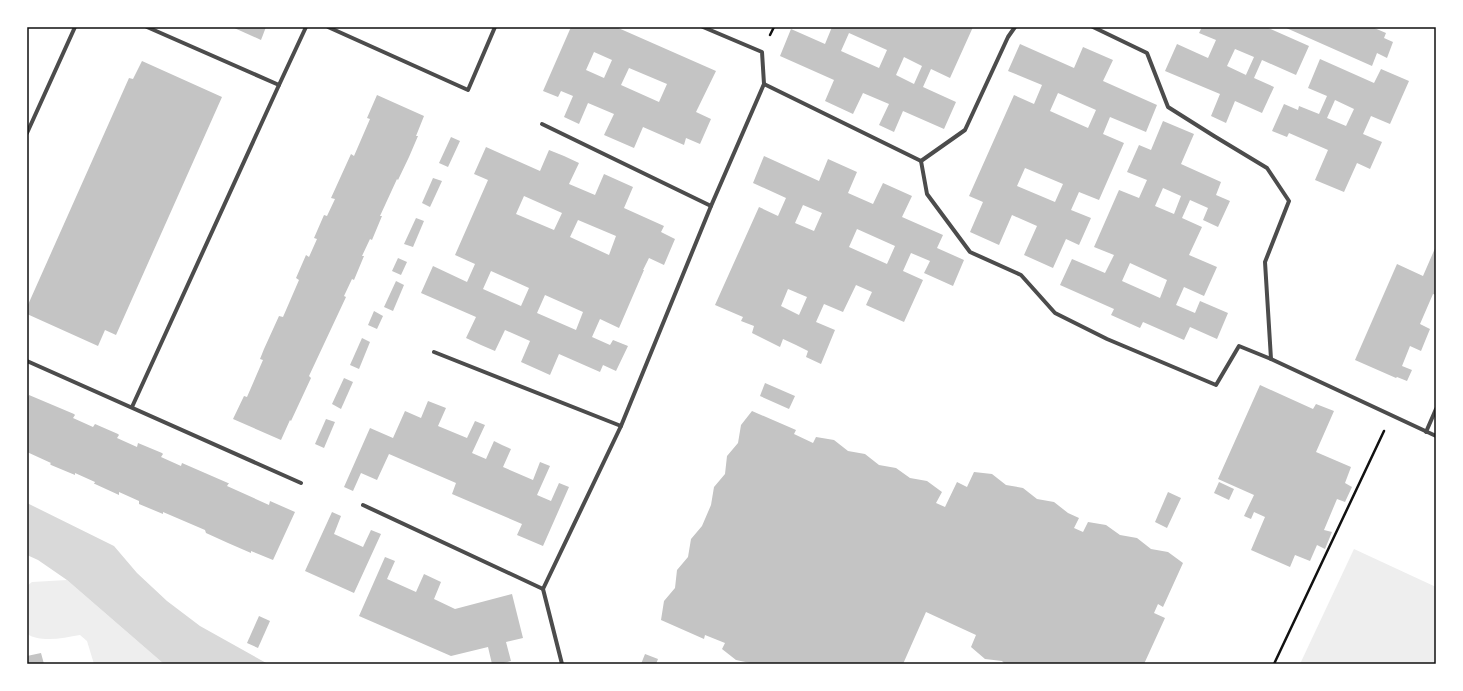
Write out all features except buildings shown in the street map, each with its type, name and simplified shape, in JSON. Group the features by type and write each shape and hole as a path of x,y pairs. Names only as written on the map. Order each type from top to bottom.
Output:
{"street":[{"path":"27,133 75,27"},
{"path":"147,27 280,85"},
{"path":"132,407 306,27"},
{"path":"328,27 468,90 495,27"},
{"path":"562,664 543,589 621,426 710,206 764,84 762,52 703,27"},
{"path":"921,161 965,130 1008,38 1015,27"},
{"path":"1093,27 1146,53 1168,107 1268,168 1289,201 1265,262 1271,359"},
{"path":"764,84 921,161"},
{"path":"542,124 710,206"},
{"path":"921,161 927,194 970,252 1021,275 1055,313 1108,339 1216,385 1239,346 1271,359 1436,436"},
{"path":"434,352 621,426"},
{"path":"27,361 301,483"},
{"path":"1426,432 1436,409"},
{"path":"363,505 543,589"}],"path":[{"path":"1274,664 1391,416"}],"shaded area":[{"path":"27,503 114,546 137,573 167,601 200,626 268,664 164,664 67,580 38,560 27,555"},
{"path":"1354,549 1436,587 1436,664 1300,664"},
{"path":"67,580 164,664 94,664 87,641 80,635 46,639 33,637 27,634 27,586 32,582"}]}
